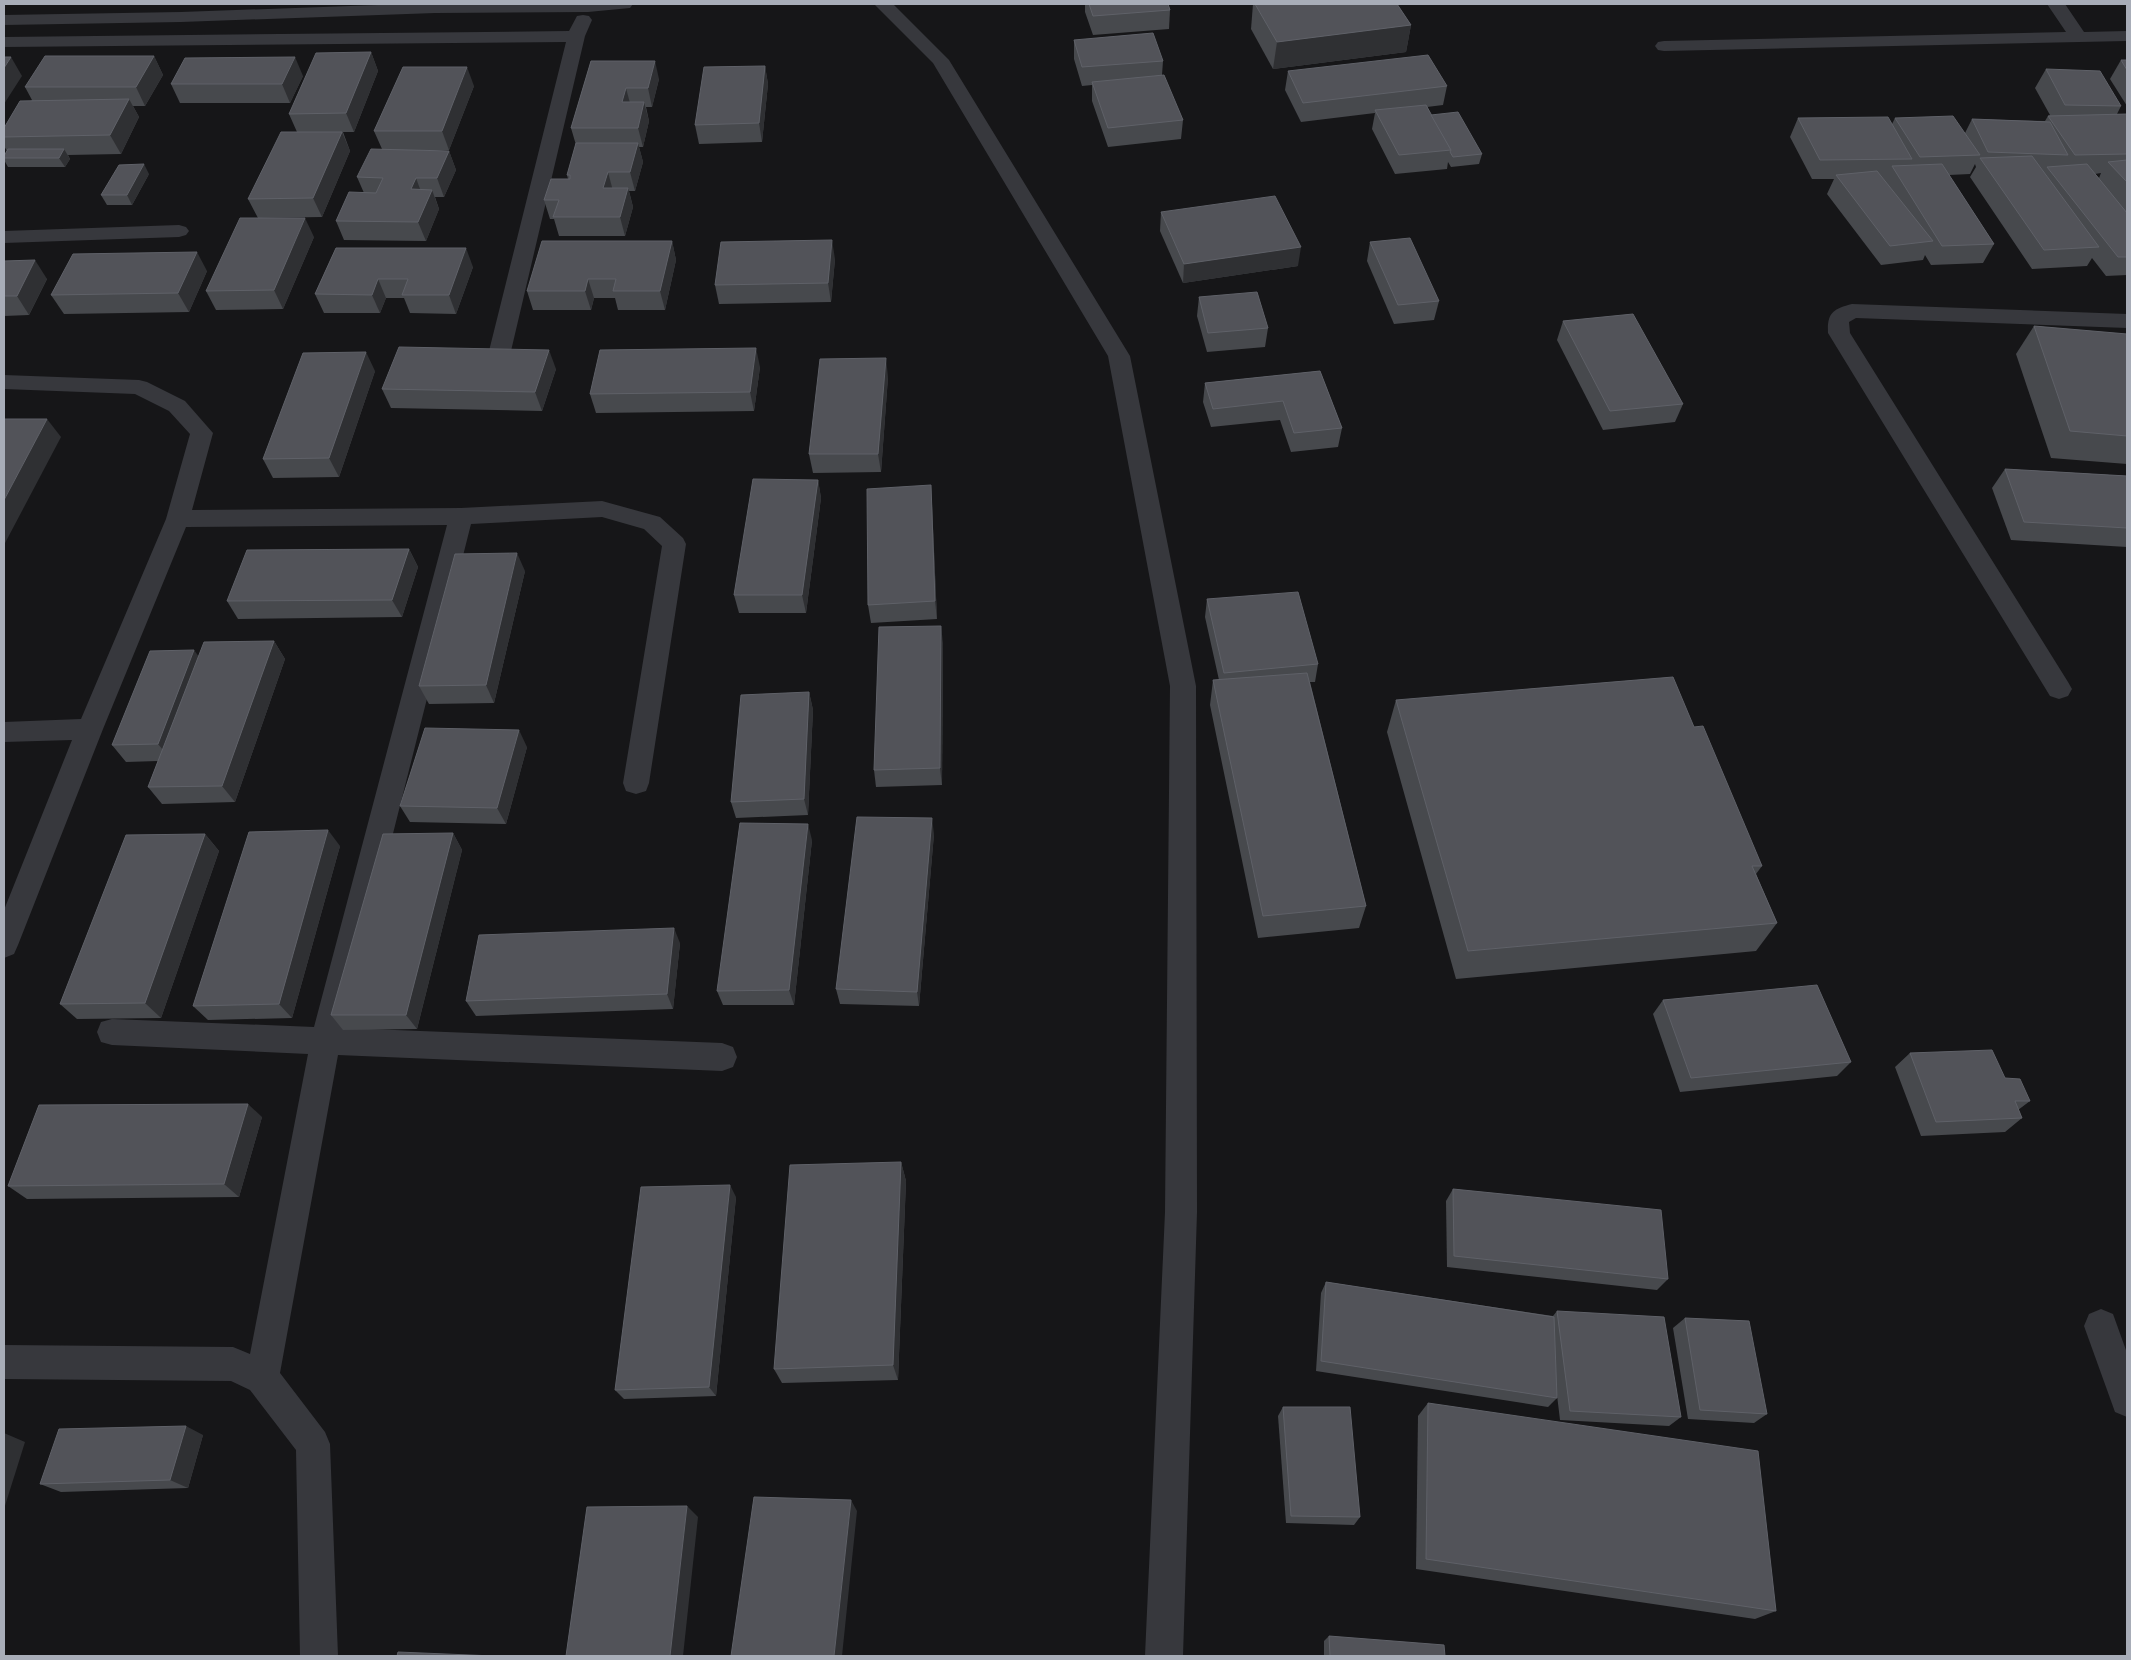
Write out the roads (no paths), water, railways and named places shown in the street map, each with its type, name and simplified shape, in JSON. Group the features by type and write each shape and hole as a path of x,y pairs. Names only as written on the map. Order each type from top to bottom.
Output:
{"street":[{"path":"4,20 184,10 588,7 624,4"},
{"path":"883,4 940,60 1119,356 1183,686 1181,1212 1164,1656"},
{"path":"2056,4 2077,35"},
{"path":"500,351 576,36 588,7"},
{"path":"1664,46 2077,35 2127,36"},
{"path":"4,42 576,36"},
{"path":"4,237 179,231"},
{"path":"2058,689 1839,333 1838,319 1852,311 2127,321"},
{"path":"4,382 138,387 177,406 202,433 178,519 90,729 4,945"},
{"path":"178,519 460,516 602,508 652,523 674,544 636,783"},
{"path":"262,1378 325,1042 460,516"},
{"path":"4,732 90,729"},
{"path":"112,1032 722,1057"},
{"path":"2101,1326 2127,1400"},
{"path":"4,1362 234,1364 262,1378 313,1444 319,1656"}]}
